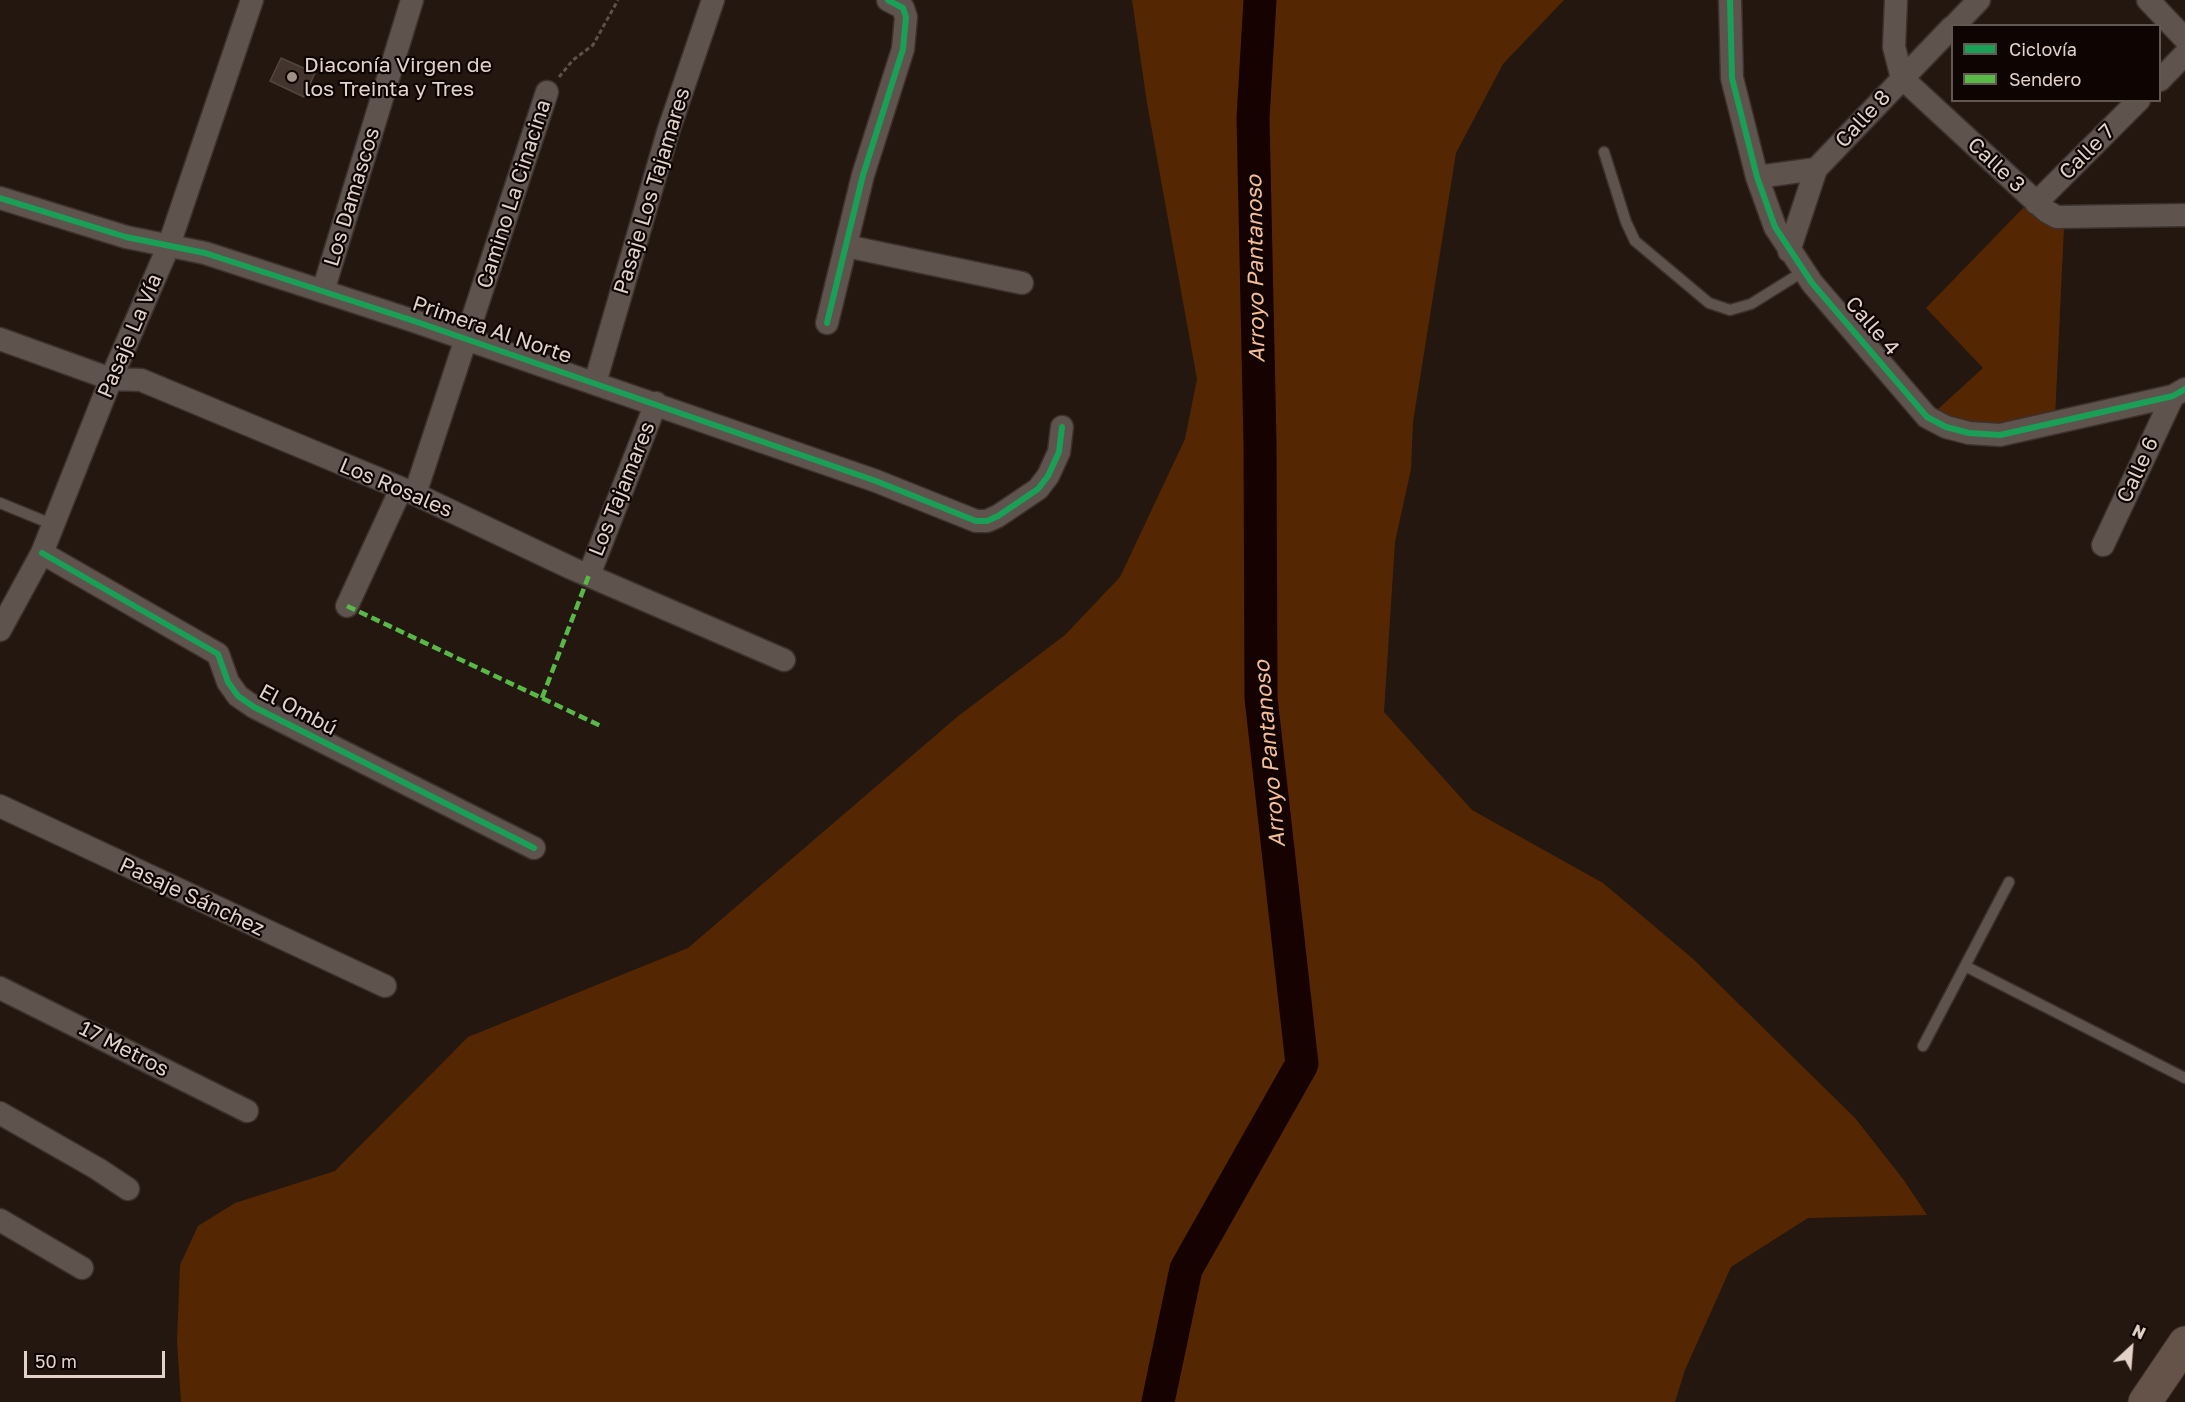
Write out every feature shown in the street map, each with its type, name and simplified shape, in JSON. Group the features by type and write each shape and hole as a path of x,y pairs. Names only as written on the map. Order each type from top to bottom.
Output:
{"highway":[{"path":"2145,1402 2185,1343"}],"street":[{"name":"Pasaje La Vía","path":"0,630 9,592 42,553 111,379 169,245 252,0"},
{"name":"Los Damascos","path":"323,291 412,0"},
{"name":"Pasaje Los Tajamares","path":"594,383 668,132 712,0"},
{"name":"Calle 4","path":"1730,0 1732,78 1757,177 1775,227 1804,271 1927,417 1946,427 1969,433 2000,435 2179,392"},
{"path":"1896,0 1894,47 1902,78"},
{"name":"Calle 8","path":"1955,24 1979,0"},
{"path":"2148,0 2185,39"},
{"path":"827,323 863,175 903,49 906,17 903,8 890,1"},
{"name":"Calle 8","path":"1816,169 1951,28"},
{"path":"2161,79 2185,54"},
{"name":"Calle 3","path":"1902,78 2036,202 2056,217 2185,215"},
{"name":"Camino La Cinacina","path":"347,606 408,491 467,339 547,92"},
{"name":"Calle 7","path":"2036,202 2137,102"},
{"path":"1757,177 1816,169 1789,251"},
{"name":"Primera Al Norte","path":"0,198 126,237 205,253 323,291 656,403 876,481 965,519 987,521 1038,489 1048,477 1059,452 1062,427"},
{"path":"846,246 1022,284"},
{"name":"Los Rosales","path":"0,339 111,379 141,380 408,491 588,575 784,660"},
{"name":"Calle 6","path":"2103,545 2179,392"},
{"name":"Los Tajamares","path":"588,575 656,403"},
{"name":"El Ombú","path":"42,553 218,654 228,682 238,696 254,707 534,848"},
{"name":"Pasaje Sánchez","path":"0,806 385,986"},
{"name":"17 Metros","path":"0,988 247,1111"},
{"path":"0,1113 98,1169 128,1189"},
{"path":"0,1220 82,1268"}],"lane":[{"path":"1604,152 1626,222 1635,241 1709,303 1730,310 1751,303 1804,271"},
{"path":"0,503 54,525"},
{"path":"1923,1046 2009,882"},
{"path":"1965,966 2185,1078"}],"shaded area":[{"path":"1132,0 1564,0 1503,64 1456,153 1413,422 1411,469 1395,542 1384,712 1472,810 1603,883 1692,958 1855,1118 1903,1179 1927,1215 1808,1218 1731,1267 1685,1370 1675,1402 181,1402 177,1341 180,1265 198,1226 235,1203 335,1171 468,1037 688,948 957,717 1065,635 1120,577 1185,439 1197,379 1147,103"},
{"path":"2024,207 2035,215 2064,227 2055,418 2008,426 1964,424 1946,417 1938,409 1983,368 1926,308"}],"building":[{"name":"Diaconía Virgen de los Treinta y Tres","path":"281,58 315,73 304,97 270,81"}],"waterway":[{"name":"Arroyo Pantanoso","path":"1158,1402 1186,1269 1302,1064 1261,698 1260,442 1253,118 1260,0"}],"marked path":[{"path":"542,698 589,575"},
{"path":"347,606 603,727"}],"cycle path":[{"path":"827,323 863,175 903,49 906,17 903,8 888,0"},
{"path":"1730,0 1732,78 1757,177 1775,227 1812,283 1927,417 1946,427 1969,433 2000,435 2173,396 2185,389"},
{"path":"0,198 126,237 205,253 414,321 876,481 976,521 987,521 998,516 1038,489 1048,476 1059,452 1062,427"},
{"path":"42,553 218,654 228,682 238,696 254,707 534,848"}],"place":[{"name":"Diaconía Virgen de los Treinta y Tres","path":"292,77"}]}
